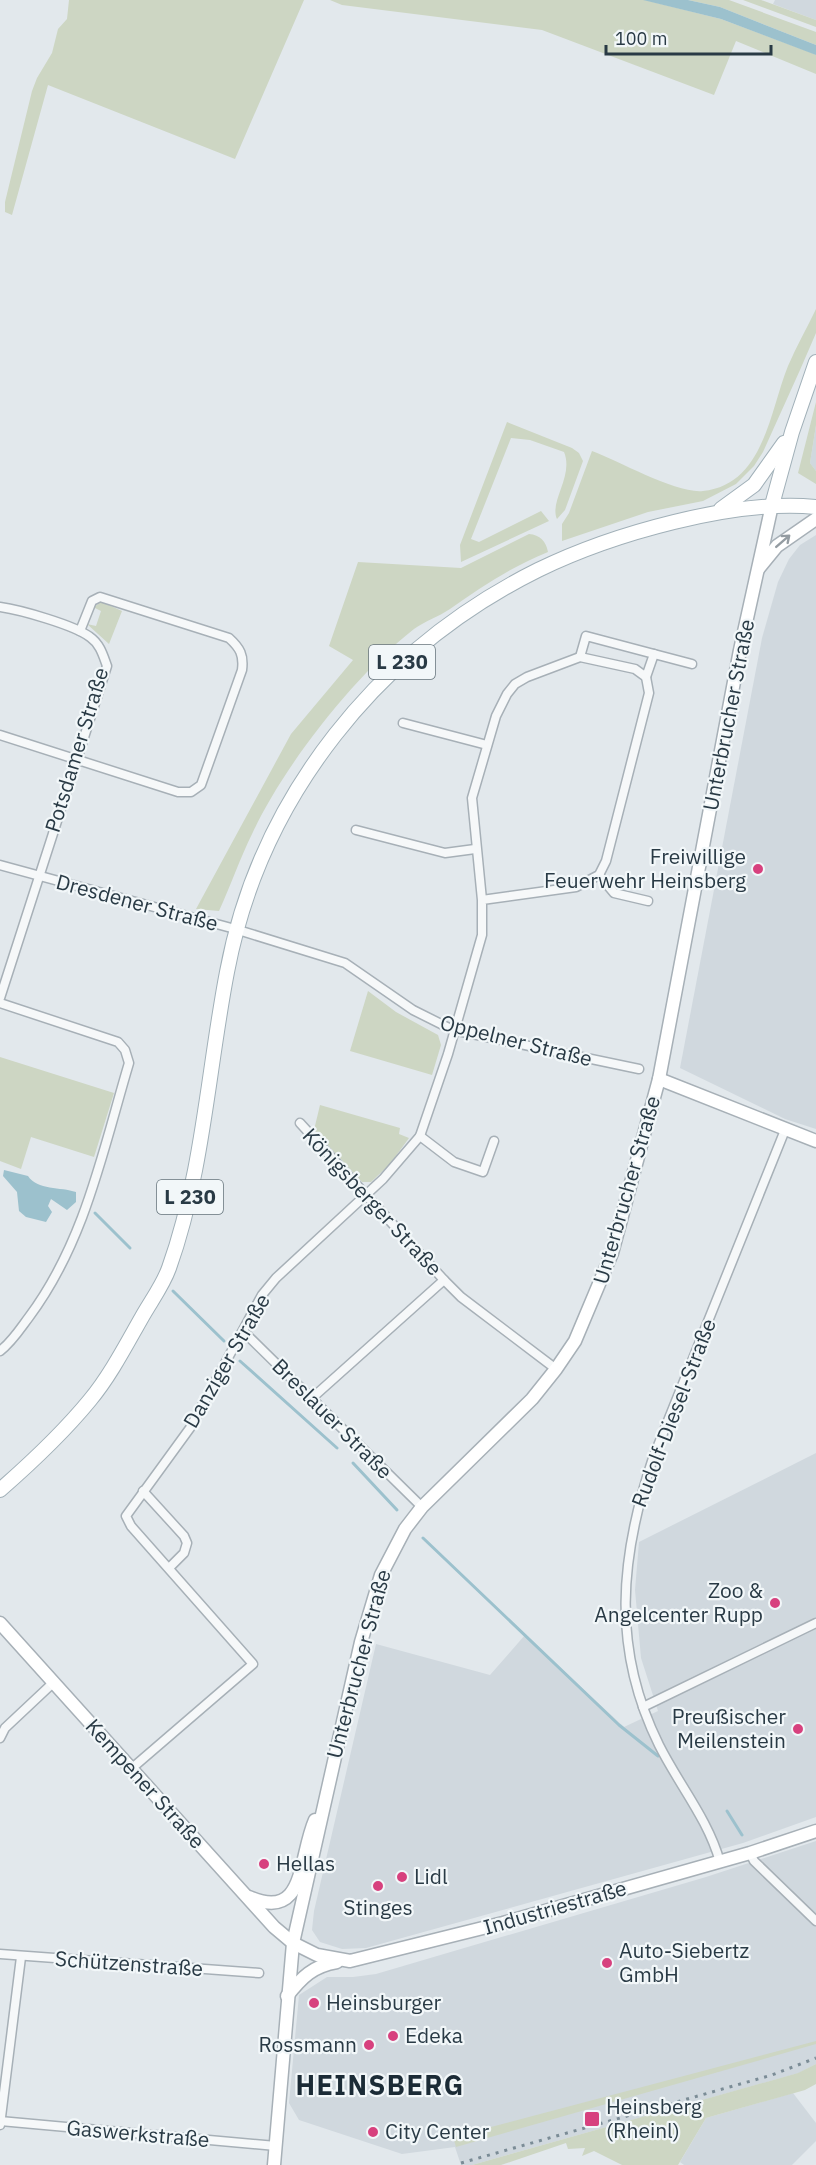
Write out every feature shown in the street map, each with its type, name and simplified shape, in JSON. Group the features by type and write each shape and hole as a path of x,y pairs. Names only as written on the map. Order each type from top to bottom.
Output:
{"main road":[{"path":"772,504 792,432 816,362"},
{"path":"708,515 735,501 754,485 792,432"},
{"name":"L 230","path":"0,1490 45,1449 92,1398 168,1271 193,1186 235,929 267,842 305,773 353,713 398,665 431,636 517,581 560,560 639,533 708,515 772,504 816,507"}],"street":[{"name":"Unterbrucher Straße","path":"274,2165 269,2145 293,1943 356,1661 381,1575 405,1529 422,1507 532,1399 556,1369 584,1322 612,1253 659,1079 756,572 772,504"},
{"path":"756,572 777,546 816,519"},
{"path":"0,735 75,761 178,792 190,792 201,785 244,659 241,650 229,638 100,597 92,601 80,631"},
{"name":"Potsdamer Straße","path":"0,607 15,609 80,631 100,648 107,666 38,877"},
{"path":"646,677 635,669 580,657 586,636 692,664"},
{"path":"482,900 576,887 599,875 606,861 649,693 646,677 654,654"},
{"name":"Danziger Straße","path":"131,1769 254,1664 170,1567 131,1526 126,1516 190,1428 262,1295 276,1278 410,1151 420,1136 482,935 482,900 475,849 472,798 496,716 515,684 580,657"},
{"path":"403,723 487,745"},
{"path":"356,830 445,853 475,849"},
{"name":"Dresdener Straße","path":"0,865 235,929"},
{"path":"599,875 614,893 648,901"},
{"name":"Dresdener Straße","path":"0,998 38,877"},
{"name":"Oppelner Straße","path":"235,929 345,963 413,1010 453,1030 639,1069"},
{"path":"0,1003 118,1042 125,1050 129,1062 82,1220 66,1260 39,1304 0,1352"},
{"path":"659,1079 816,1141"},
{"name":"Königsberger Straße","path":"300,1123 461,1297 556,1369"},
{"name":"Rudolf-Diesel-Straße","path":"720,1862 713,1837 660,1748 643,1707 627,1639 625,1598 630,1537 653,1458 785,1130"},
{"path":"420,1136 453,1162 483,1172 494,1140"},
{"name":"Königsberger Straße","path":"311,1399 444,1280"},
{"name":"Breslauer Straße","path":"243,1331 422,1507"},
{"path":"143,1491 188,1543 184,1552 170,1567"},
{"name":"Kempener Straße","path":"0,1623 246,1896 293,1943"},
{"path":"643,1707 816,1623"},
{"path":"0,1738 5,1728 54,1682"},
{"path":"246,1896 273,1905 286,1901 294,1892 307,1837 324,1799"},
{"name":"Industriestraße","path":"293,1943 317,1955 350,1961 503,1923 720,1862 816,1831"},
{"path":"750,1853 754,1860 816,1921"},
{"name":"Schützenstraße","path":"0,1954 259,1973"},
{"path":"0,2123 21,1957"},
{"path":"287,1996 302,1976 322,1965 350,1961"},
{"name":"Gaswerkstraße","path":"0,2123 269,2145"}],"shaded area":[{"path":"775,0 816,0 816,20 773,4"},
{"path":"816,425 816,471 810,463"},
{"path":"816,535 816,1129 785,1119 680,1068 762,638 778,582 789,559 800,545"},
{"path":"816,1453 816,1817 743,1843 366,1948 342,1949 320,1942 312,1930 314,1911 376,1644 490,1675 525,1635 624,1727 658,1711 641,1658 635,1590 639,1542"},
{"path":"816,1841 816,2064 799,2073 472,2165 461,2165 455,2147 402,2154 299,2120 289,2103 299,1995 327,1977 376,1974 706,1877"},
{"path":"793,2093 816,2123 816,2141 792,2165 684,2165 680,2162 706,2118"}],"green space":[{"path":"69,0 304,0 235,159 48,85 12,215 5,212 5,202 32,91 52,53 58,29 67,19"},
{"path":"330,0 645,0 721,19 812,53 816,55 816,74 736,41 714,95 542,30 342,5"},
{"path":"688,0 729,0 816,32 816,45 720,7"},
{"path":"743,0 761,0 816,20 816,27"},
{"path":"816,309 816,333 763,452 754,466 736,484 703,501 648,512 562,541 562,524 569,513 592,451 664,482 692,491 723,486 739,475 752,460 762,443 788,366"},
{"path":"816,402 816,425 810,463 816,471 816,484 798,473"},
{"path":"507,422 572,448 579,453 583,461 565,510 557,519 556,504 566,470 564,452 530,440 511,438 471,539 479,542 541,511 549,521 461,562 460,545"},
{"path":"529,534 542,539 548,552 509,571 414,629 368,671 323,722 283,778 248,842 219,911 196,909 291,734 353,660 329,646 358,562 461,568"},
{"path":"102,602 122,611 109,644 87,624 96,626 101,611 93,607"},
{"path":"368,991 396,1012 438,1035 441,1045 432,1075 350,1051"},
{"path":"0,1057 114,1093 94,1157 31,1137 21,1169 0,1161"},
{"path":"320,1105 400,1128 399,1134 409,1138 390,1164 371,1182 362,1182 314,1130"},
{"path":"816,2041 816,2044 456,2147 453,2137"},
{"path":"816,2064 816,2084 805,2090 706,2118 678,2165 622,2165 594,2151 582,2156 585,2148 568,2149 566,2143 501,2165 472,2165 798,2073"}],"water":[{"path":"643,0 688,0 720,7 816,45 816,55 721,19"},
{"path":"4,1170 28,1176 32,1181 43,1186 76,1192 76,1202 67,1210 51,1199 48,1206 52,1212 46,1222 26,1217 19,1211 17,1192 3,1176"}],"waterway":[{"path":"95,1213 130,1248"},
{"path":"173,1291 224,1341"},
{"path":"240,1361 337,1448"},
{"path":"353,1463 397,1510"},
{"path":"423,1538 619,1725 658,1756"},
{"path":"727,1811 742,1835"}],"railway":[{"path":"461,2163 772,2075 816,2058"}],"place":[{"name":"Freiwillige Feuerwehr Heinsberg","path":"758,869"},
{"name":"Zoo & Angelcenter Rupp","path":"775,1603"},
{"name":"Preußischer Meilenstein","path":"798,1729"},
{"name":"Hellas","path":"264,1864"},
{"name":"Lidl","path":"402,1877"},
{"name":"Stinges","path":"378,1886"},
{"name":"Auto-Siebertz GmbH","path":"607,1963"},
{"name":"Heinsburger","path":"314,2003"},
{"name":"Edeka","path":"393,2036"},
{"name":"Rossmann","path":"369,2045"},
{"name":"Heinsberg (Rheinl)","path":"592,2119"},
{"name":"City Center","path":"373,2132"}],"district":[{"name":"HEINSBERG","path":"380,2086"}]}
